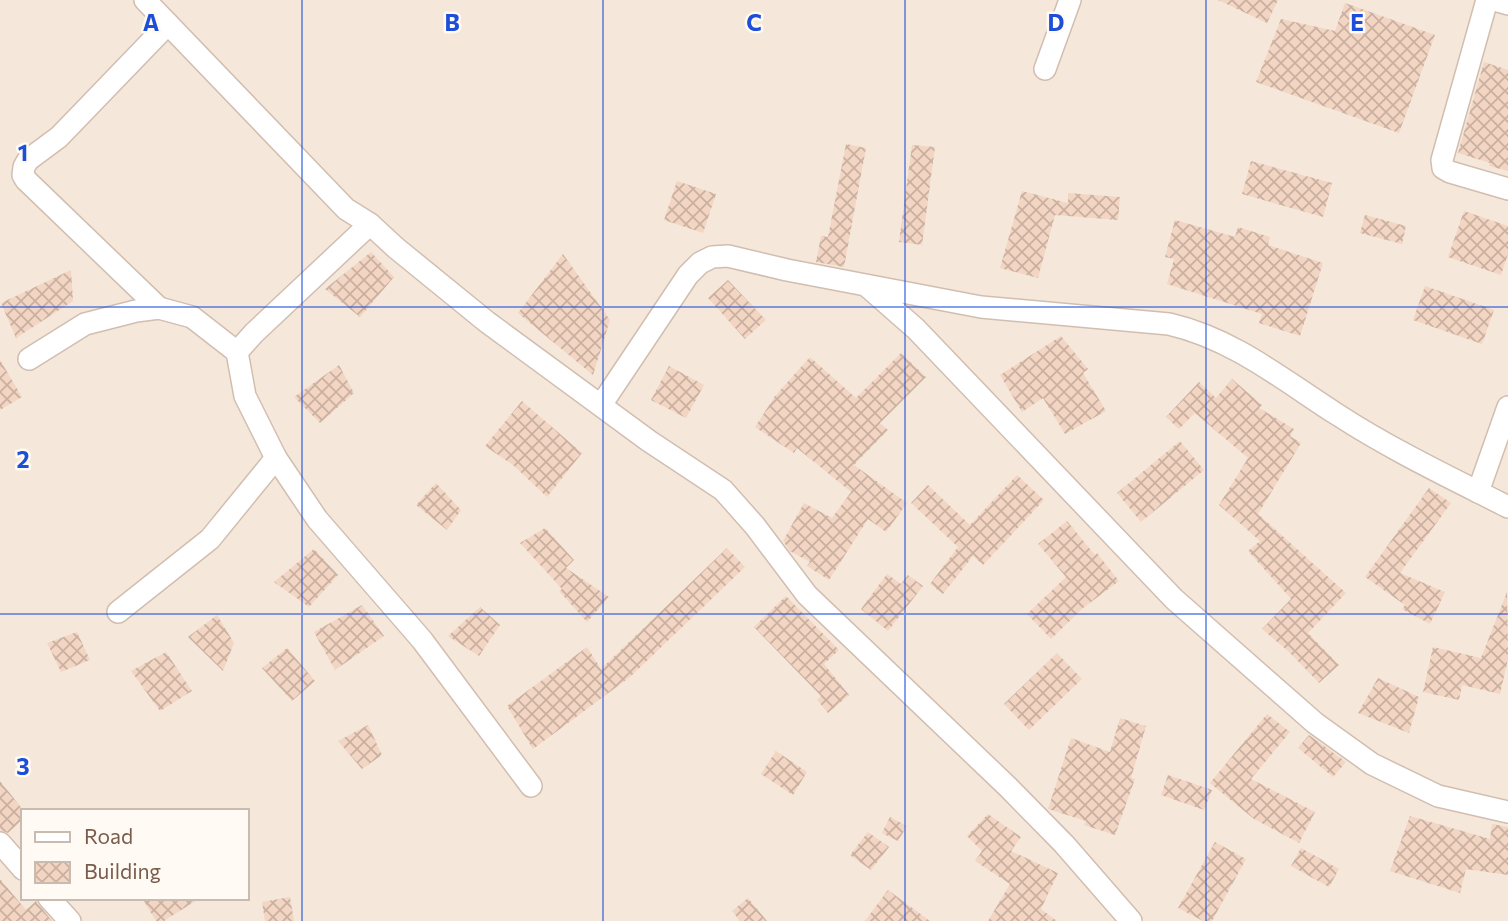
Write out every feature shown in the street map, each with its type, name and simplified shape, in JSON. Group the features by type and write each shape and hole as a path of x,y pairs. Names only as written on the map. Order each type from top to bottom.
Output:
{"street":[{"path":"145,0 346,209 370,224 487,322 649,441 723,490 755,526 807,596 1027,806 1064,844 1130,921"},
{"path":"1045,69 1070,0"},
{"path":"1487,0 1442,160 1443,168 1450,172 1508,189"},
{"path":"1494,0 1508,4"},
{"path":"159,308 23,175 28,160 59,137 168,24"},
{"path":"237,352 254,332 370,224"},
{"path":"601,405 688,275 700,263 712,257 728,256 981,307 1169,324 1196,330 1224,342 1339,415 1447,477 1508,507"},
{"path":"866,285 916,329 1174,599 1315,723 1372,764 1438,796 1508,811"},
{"path":"29,359 85,324 135,311 159,308 192,317 237,352 245,396 276,458 317,519 422,640 531,786"},
{"path":"1478,492 1508,407"},
{"path":"118,612 210,539 276,458"},
{"path":"0,843 21,867"},
{"path":"51,900 70,921"}],"shaded area":[{"path":"0,0 1508,0 1508,921 0,921"}],"building":[{"path":"1218,0 1278,0 1267,23"},
{"path":"1345,3 1435,35 1399,133 1256,82 1281,19 1335,31"},
{"path":"1484,62 1508,70 1508,171 1458,153"},
{"path":"846,144 866,148 844,267 816,262 821,236 828,237"},
{"path":"912,145 935,147 922,245 899,242"},
{"path":"1251,161 1332,183 1323,217 1242,194"},
{"path":"677,181 716,194 703,233 664,220"},
{"path":"1022,191 1068,203 1068,193 1120,197 1118,220 1055,215 1038,278 1000,268"},
{"path":"1464,211 1508,226 1508,254 1501,275 1448,257"},
{"path":"1365,215 1406,226 1402,244 1360,233"},
{"path":"1175,220 1235,237 1238,227 1270,237 1268,245 1323,263 1300,336 1259,323 1262,314 1167,284 1174,259 1165,257"},
{"path":"371,252 394,277 360,317 325,289"},
{"path":"563,254 610,320 593,375 518,313"},
{"path":"71,270 73,301 16,338 1,303"},
{"path":"728,280 766,320 745,339 708,298"},
{"path":"1425,286 1494,310 1482,344 1413,320"},
{"path":"1061,336 1088,369 1083,373 1106,411 1065,434 1043,398 1022,412 1000,375"},
{"path":"901,353 926,377 880,423 888,430 854,465 907,503 886,532 868,519 829,580 807,566 810,562 790,551 783,541 804,503 832,518 851,492 797,448 794,453 755,427 775,396 810,357 856,398"},
{"path":"0,360 22,397 0,410"},
{"path":"339,365 354,393 320,423 294,397"},
{"path":"669,366 704,385 686,418 651,400"},
{"path":"1232,379 1262,405 1259,408 1294,429 1290,436 1301,443 1258,514 1346,593 1308,633 1339,665 1319,683 1262,629 1291,599 1248,551 1260,541 1219,505 1248,458 1195,413 1179,429 1166,417 1199,382 1216,398"},
{"path":"522,401 582,453 547,497 513,465 485,446"},
{"path":"1180,441 1204,470 1141,522 1117,493"},
{"path":"1017,475 1044,500 983,565 973,556 943,594 930,584 958,547 911,503 928,485 970,525"},
{"path":"436,483 461,510 447,530 416,505"},
{"path":"1429,488 1451,503 1400,573 1445,592 1430,624 1402,609 1405,605 1365,577"},
{"path":"1067,521 1119,581 1083,608 1051,639 1027,614 1066,577 1038,544"},
{"path":"545,528 574,560 566,568 609,597 587,622 559,591 562,589 520,543"},
{"path":"727,548 745,567 630,677 533,749 507,706 587,647 601,669"},
{"path":"314,549 338,575 309,607 274,582"},
{"path":"887,574 901,584 908,575 923,586 888,631 861,609"},
{"path":"1507,592 1508,659 1500,694 1462,685 1459,700 1423,692 1433,647 1481,658"},
{"path":"786,596 839,650 824,664 849,695 828,713 817,700 821,696 754,627"},
{"path":"362,605 384,636 335,670 314,632"},
{"path":"480,607 500,625 479,656 448,636"},
{"path":"217,615 234,643 223,671 188,637"},
{"path":"77,632 90,660 61,672 47,643"},
{"path":"287,648 315,681 292,701 262,668"},
{"path":"166,652 192,691 160,711 131,671"},
{"path":"1057,653 1082,679 1029,730 1004,704"},
{"path":"1378,678 1419,697 1409,733 1358,713"},
{"path":"1267,714 1290,732 1251,779 1315,812 1299,843 1254,819 1210,783"},
{"path":"1120,718 1146,726 1131,778 1135,779 1115,835 1084,825 1086,821 1048,809 1071,738 1110,752"},
{"path":"368,725 382,755 362,769 338,741"},
{"path":"1309,735 1346,762 1333,777 1298,748"},
{"path":"776,751 807,772 793,795 761,774"},
{"path":"1168,775 1212,790 1204,810 1161,795"},
{"path":"0,781 22,809 21,821 8,833 0,830"},
{"path":"988,814 1021,837 1011,851 1058,873 1041,909 1057,921 988,921 1010,884 975,861 982,851 967,836"},
{"path":"1410,816 1490,839 1492,824 1508,827 1508,875 1466,869 1460,893 1390,871"},
{"path":"890,817 907,826 898,841 882,833"},
{"path":"868,832 889,847 871,870 850,855"},
{"path":"1215,842 1246,859 1212,921 1203,921 1178,908"},
{"path":"1301,848 1339,869 1329,887 1291,866"},
{"path":"0,879 26,910 36,901 52,921 0,921"},
{"path":"888,890 930,921 865,921"},
{"path":"290,897 294,921 265,921 262,902"},
{"path":"748,898 767,921 740,921 732,911"},
{"path":"143,900 197,900 164,921 156,921"}]}
